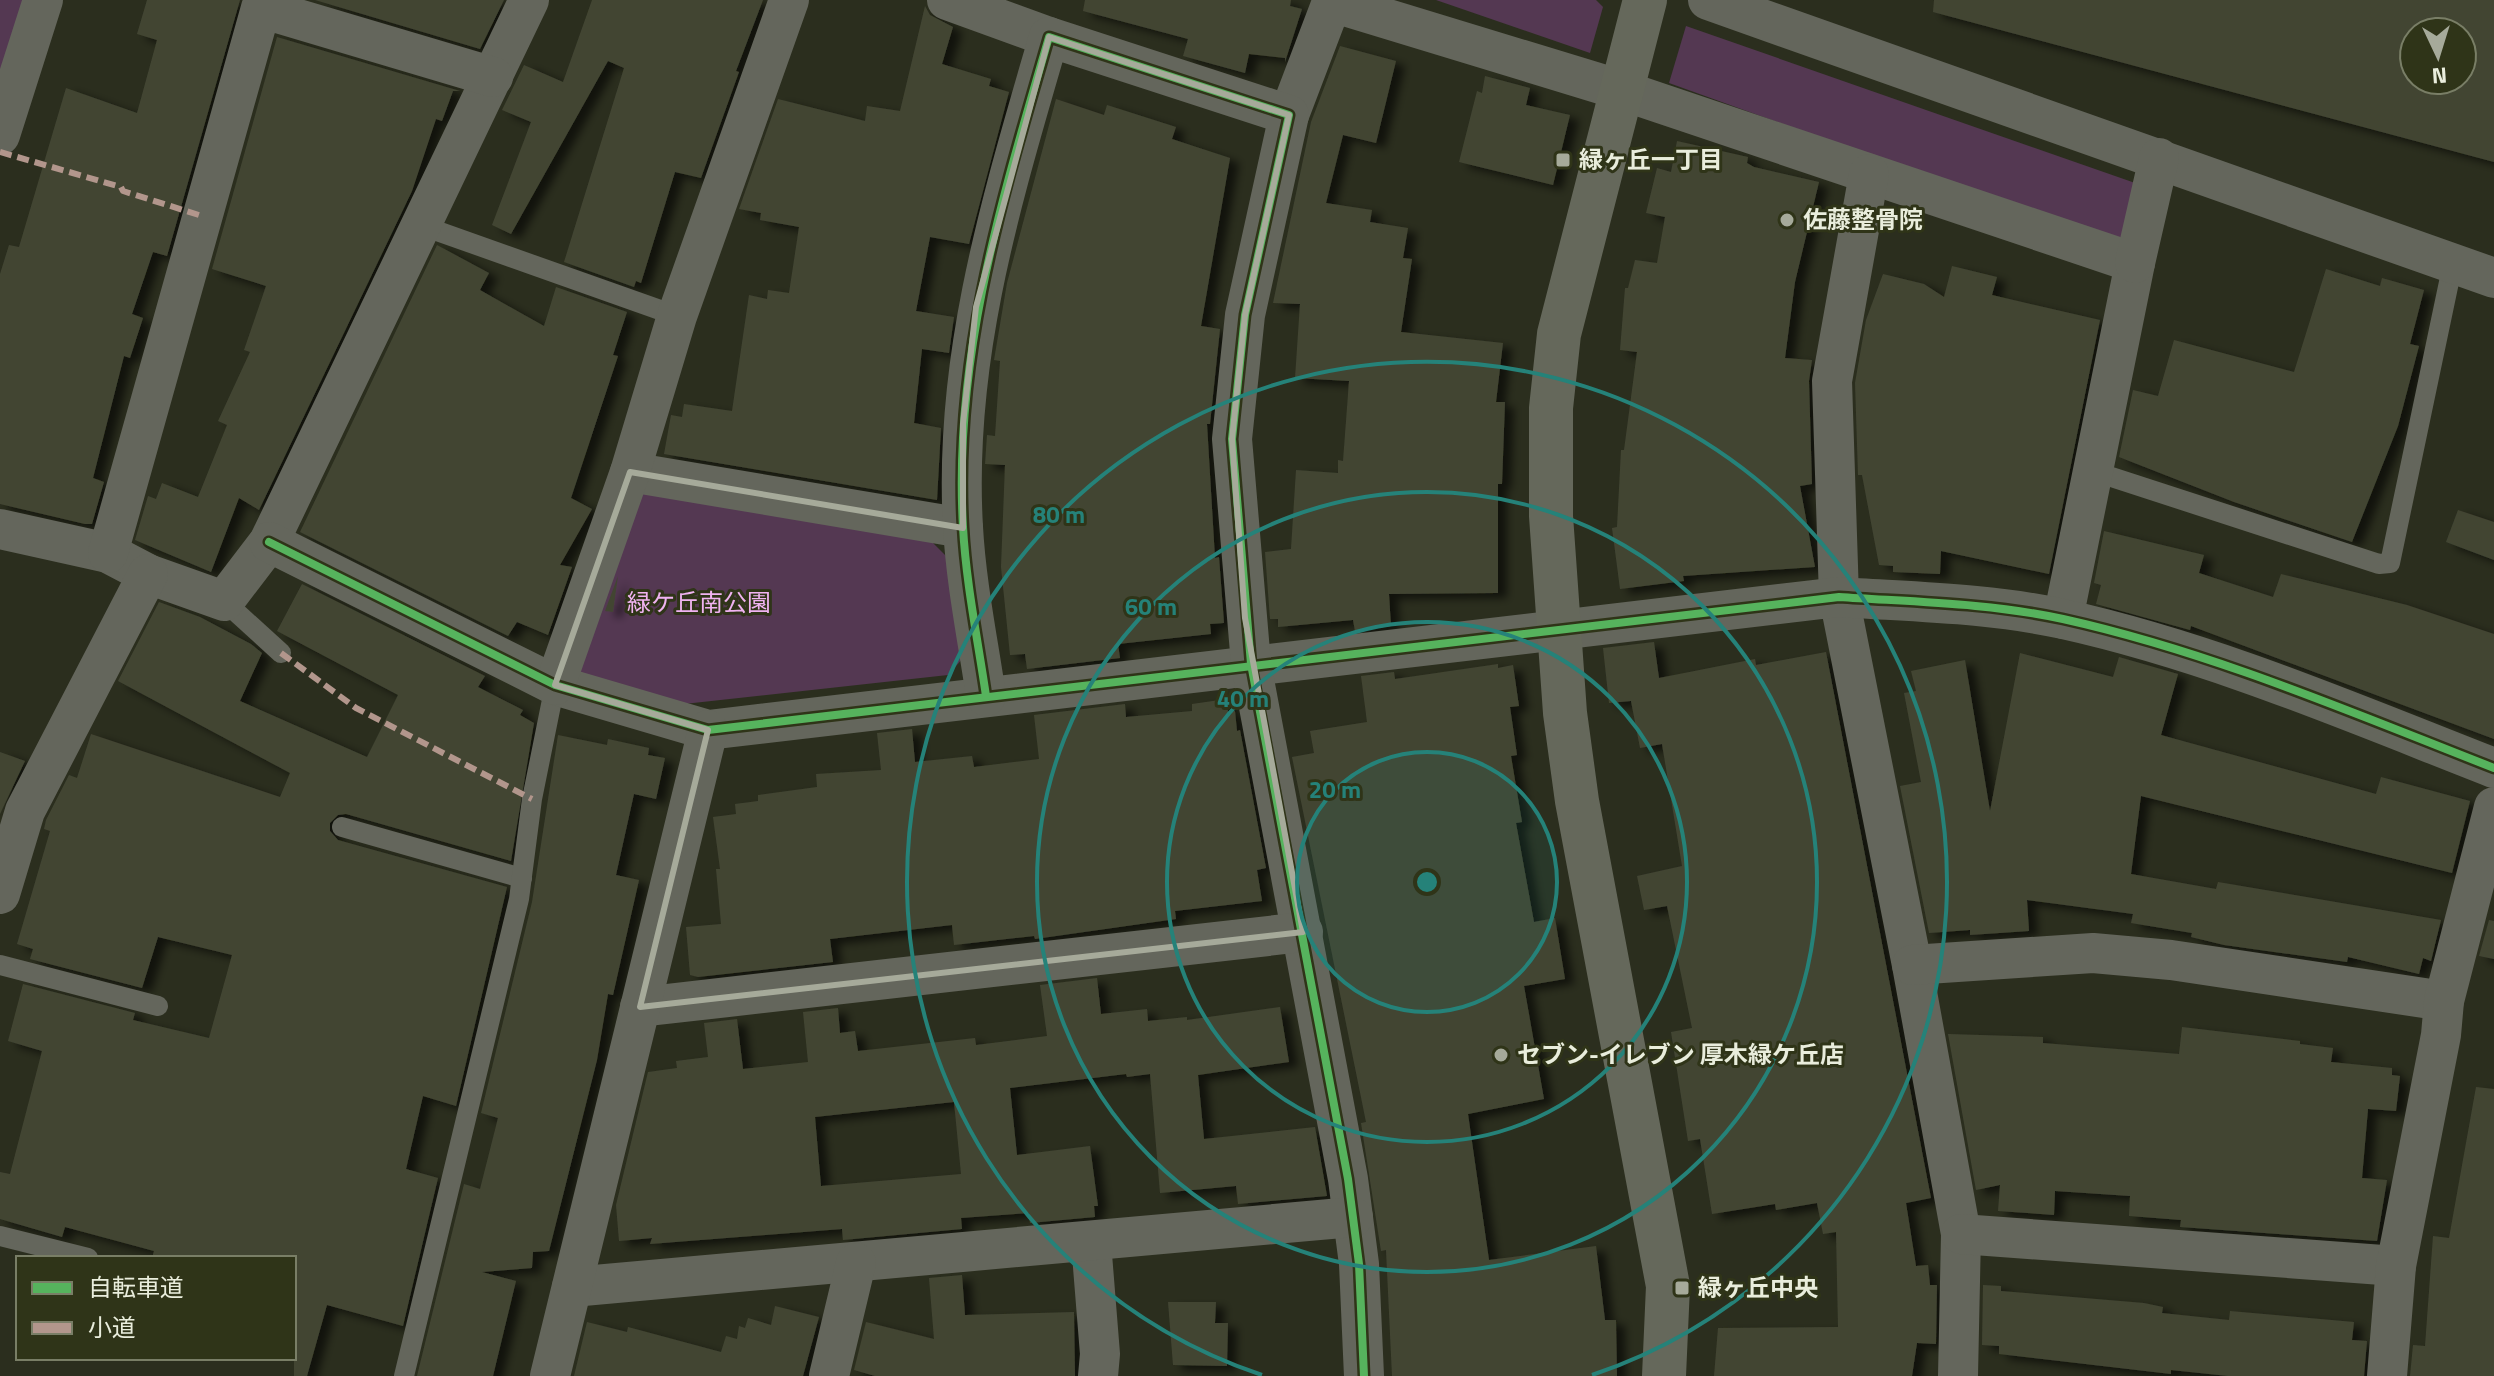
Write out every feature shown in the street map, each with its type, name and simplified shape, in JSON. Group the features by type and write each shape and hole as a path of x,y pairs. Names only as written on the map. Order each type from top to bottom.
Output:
{"street":[{"path":"0,135 43,0"},
{"path":"0,529 108,553 148,574 224,601 269,542 529,0"},
{"path":"555,685 630,472 677,316 789,0"},
{"path":"947,0 1049,37 1289,115"},
{"path":"1645,0 1559,334 1551,408 1551,516 1558,628 1577,801 1618,1004 1668,1286 1664,1376"},
{"path":"1708,0 2494,278"},
{"path":"1364,1376 1353,1217 1303,932 1251,664 1232,439 1245,315 1289,115 1332,2 1624,91 2135,263"},
{"path":"108,553 261,8 493,77"},
{"path":"986,696 963,528 963,424 976,307 988,251 1049,37"},
{"path":"2063,619 2159,158"},
{"path":"1869,174 1832,381 1839,597 1912,965 1961,1234 1958,1376"},
{"path":"630,472 963,528"},
{"path":"269,542 555,685 708,730 1839,597 1977,605 2063,619 2242,671 2494,768"},
{"path":"0,894 25,811 148,574"},
{"path":"550,1376 708,730"},
{"path":"2387,1376 2396,1266 2441,1035 2444,1001 2494,807"},
{"path":"640,1007 1303,932"},
{"path":"1912,965 2093,953 2171,960 2444,1001"},
{"path":"572,1287 1353,1217"},
{"path":"1961,1234 2396,1266"},
{"path":"1091,1242 1100,1354 1098,1376"},
{"path":"829,1376 856,1263"}],"lane":[{"path":"423,226 677,316"},
{"path":"2093,471 2379,564 2390,563 2453,263"},
{"path":"224,601 281,653"},
{"path":"404,1376 522,878 532,799 555,685"},
{"path":"342,827 522,878"},
{"path":"0,965 158,1006"},
{"path":"0,1236 80,1256"}],"highlighted area":[{"path":"1049,37 1289,115 1245,315 1232,439 1245,618 1303,932 640,1007 708,730 555,685 630,472 963,528 963,424 976,307"}],"green space":[{"path":"0,0 34,0 0,107"},
{"path":"1436,0 1596,0 1603,7 1590,53"},
{"path":"1686,26 2138,184 2131,233 2114,243 1669,83"},
{"name":"緑ケ丘南公園","path":"630,491 930,540 949,559 964,657 948,675 684,704 580,678 575,666"}],"building":[{"path":"147,0 240,0 167,256 153,252 132,314 143,318 130,358 124,356 93,478 104,482 92,524 85,524 0,504 0,274 9,245 19,247 66,88 137,113 157,40 137,34"},
{"path":"315,0 504,0 480,49"},
{"path":"592,0 763,0 701,178 675,172 641,283 636,281 634,287 564,262 624,68 608,61 511,234 492,225 531,122 502,110 524,65 563,82"},
{"path":"1085,0 1291,0 1290,6 1302,9 1285,62 1285,58 1249,54 1245,73 1183,56 1188,39 1083,11"},
{"path":"1934,0 2494,0 2494,162 1933,12"},
{"path":"925,6 930,15 953,27 942,64 991,79 989,86 1009,92 969,244 930,237 916,311 954,317 949,353 922,349 914,423 941,428 937,500 664,454 671,415 682,417 684,404 732,411 749,295 767,299 768,290 789,293 799,227 760,220 761,213 739,209 778,99 865,121 867,106 900,111"},
{"path":"277,37 460,91 453,91 442,121 436,119 412,191 259,510 239,498 211,572 135,540 148,496 156,499 162,483 198,497 227,425 218,421 250,352 244,350 266,286 212,269"},
{"path":"1340,46 1396,61 1376,143 1343,135 1326,203 1372,210 1370,222 1408,228 1403,258 1412,259 1401,332 1503,343 1496,402 1505,402 1502,484 1498,484 1498,593 1389,594 1391,626 1355,631 1353,620 1278,627 1278,619 1270,619 1265,552 1291,549 1296,470 1338,473 1338,460 1343,461 1349,381 1295,378 1300,304 1273,303 1311,122"},
{"path":"1485,76 1530,88 1526,105 1570,115 1553,185 1459,162 1477,91 1482,93"},
{"path":"1056,99 1104,115 1107,105 1176,127 1172,139 1230,158 1201,326 1220,329 1210,424 1207,424 1215,558 1219,557 1224,623 1210,624 1211,634 1118,644 1120,658 1027,669 1025,654 1010,655 1001,567 1005,465 985,464 987,435 995,436 1000,361 994,360 1007,283"},
{"path":"1677,141 1748,157 1747,163 1754,167 1819,182 1795,282 1785,358 1812,360 1809,381 1812,484 1800,486 1815,567 1683,576 1684,581 1620,589 1612,528 1617,527 1621,450 1624,450 1637,352 1620,350 1625,288 1628,288 1635,260 1657,263 1665,217 1646,213 1657,168 1671,172"},
{"path":"437,245 489,273 480,290 544,326 556,287 627,312 613,355 618,356 571,498 592,509 560,565 572,567 548,635 517,622 508,636 300,532"},
{"path":"1952,266 1997,277 1992,295 2100,320 2049,574 1941,551 1940,574 1893,572 1893,566 1879,565 1862,475 1858,475 1855,383 1866,320 1883,274 1924,284 1944,297"},
{"path":"2326,269 2380,286 2382,278 2424,290 2410,344 2419,346 2398,426 2352,542 2234,502 2119,457 2133,390 2158,396 2174,340 2294,372"},
{"path":"2458,510 2494,522 2494,560 2446,542"},
{"path":"2104,531 2204,555 2199,573 2273,597 2281,574 2407,605 2494,634 2494,739 2191,626 2190,630 2096,604 2101,585 2094,583"},
{"path":"618,576 613,612 605,611"},
{"path":"302,584 485,676 478,687 523,710 520,715 534,723 511,861 346,814 338,815 330,823 330,831 338,840 507,887 456,1106 423,1096 406,1169 438,1178 403,1326 327,1305 307,1376 294,1376 296,1256 153,1256 154,1251 65,1227 62,1237 0,1219 0,1172 10,1174 42,1051 8,1041 23,984 135,1013 133,1020 209,1038 232,955 158,937 142,988 30,959 33,949 17,944 50,831 44,829 46,820 69,775 77,778 91,734 280,797 290,773 118,681 159,602 200,617 262,653 240,701 367,757 398,695 277,631"},
{"path":"1654,642 1659,678 1755,659 1756,665 1826,652 1931,1198 1906,1203 1916,1266 1928,1265 1930,1285 1937,1285 1936,1344 1917,1343 1912,1376 1714,1376 1718,1328 1838,1327 1836,1232 1823,1234 1817,1203 1776,1210 1775,1204 1712,1214 1700,1139 1688,1141 1671,1032 1692,1028 1667,906 1644,910 1637,876 1682,866 1662,744 1640,748 1631,701 1609,703 1603,648"},
{"path":"2020,653 2113,677 2119,657 2178,674 2161,735 2376,794 2381,777 2470,801 2452,873 2141,796 2131,874 2216,889 2218,882 2441,920 2431,961 2423,958 2419,974 2348,957 2347,962 2224,945 2191,937 2192,933 2131,923 2133,914 2027,900 2029,931 1970,935 1970,930 1929,933 1900,786 1921,782 1904,693 1916,691 1911,671 1965,660 1990,811"},
{"path":"1498,664 1498,668 1513,665 1519,706 1510,707 1517,755 1511,756 1522,822 1516,823 1534,922 1555,918 1565,979 1524,986 1544,1099 1468,1114 1489,1260 1596,1246 1605,1320 1616,1320 1617,1376 1392,1376 1386,1250 1381,1251 1361,1123 1366,1122 1292,757 1314,753 1310,731 1367,722 1361,676 1394,672 1395,679"},
{"path":"1227,699 1228,712 1235,711 1237,731 1240,730 1266,868 1257,870 1262,901 1175,911 1176,919 1035,939 1034,936 954,945 952,925 830,939 833,962 698,977 690,975 686,927 721,924 716,869 720,869 713,817 736,814 735,804 758,801 758,795 817,787 816,774 881,770 877,733 912,729 915,762 972,756 974,767 1039,759 1034,715 1125,704 1126,717 1192,711 1192,704"},
{"path":"558,735 607,745 608,739 649,748 648,755 665,758 656,799 634,794 616,875 639,880 613,995 608,994 597,1060 549,1251 533,1252 532,1268 482,1272 516,1281 493,1376 417,1376 464,1184 480,1189 498,1118 481,1113 532,902"},
{"path":"0,752 25,761 0,814"},
{"path":"2489,920 2494,921 2494,959 2479,956"},
{"path":"1097,978 1101,1014 1147,1009 1148,1021 1187,1017 1187,1020 1280,1007 1289,1062 1198,1075 1204,1139 1315,1127 1327,1196 1238,1204 1236,1186 1160,1193 1150,1074 1127,1077 1126,1074 1010,1088 1017,1155 1090,1146 1098,1206 1094,1206 1095,1217 1030,1223 1029,1213 961,1218 962,1229 843,1240 842,1229 650,1244 652,1238 619,1241 616,1205 648,1072 677,1068 676,1061 708,1057 704,1023 737,1019 743,1069 808,1062 803,1012 838,1008 840,1033 855,1031 858,1051 975,1038 976,1045 1047,1036 1040,985","holes":["954,1102 961,1174 821,1186 815,1117"]},
{"path":"2182,1027 2333,1048 2331,1062 2392,1068 2392,1075 2400,1076 2396,1111 2368,1109 2362,1178 2387,1180 2377,1241 2180,1227 2181,1220 2129,1216 2130,1196 2055,1191 2054,1215 1998,1211 2000,1185 1976,1190 1948,1034 2043,1037 2043,1043 2179,1054"},
{"path":"2476,1087 2494,1089 2494,1376 2410,1376 2413,1345 2425,1346 2433,1236 2449,1238"},
{"path":"962,1275 965,1315 1074,1312 1075,1376 875,1376 854,1370 866,1322 934,1339 929,1278"},
{"path":"1983,1285 2001,1286 2001,1291 2144,1303 2163,1307 2162,1313 2229,1320 2230,1311 2354,1322 2352,1340 2367,1341 2364,1376 2228,1376 2171,1370 2171,1374 1999,1354 1999,1346 1982,1345"},
{"path":"1168,1302 1216,1302 1215,1323 1228,1323 1227,1366 1173,1365"},
{"path":"775,1306 819,1317 803,1376 574,1376 587,1322 627,1332 628,1327 721,1352 726,1336 737,1339 739,1326 745,1328 748,1318 771,1325"}],"marked path":[{"path":"0,152 121,187 123,191 202,216"},
{"path":"281,653 356,708 532,799"}],"cycle path":[{"path":"986,696 969,591 963,527 962,463 966,401 973,340 998,218 1049,37 1289,115 1245,315 1232,439 1251,664 1348,1179 1359,1264 1364,1376"},
{"path":"269,542 555,685 708,730 1839,597 2008,610 2119,633 2282,685 2494,768"}],"place":[{"name":"緑ヶ丘一丁目","path":"1563,160"},
{"name":"佐藤整骨院","path":"1787,220"},
{"name":"セブン-イレブン 厚木緑ケ丘店","path":"1501,1055"},
{"name":"緑ヶ丘中央","path":"1682,1288"}]}
